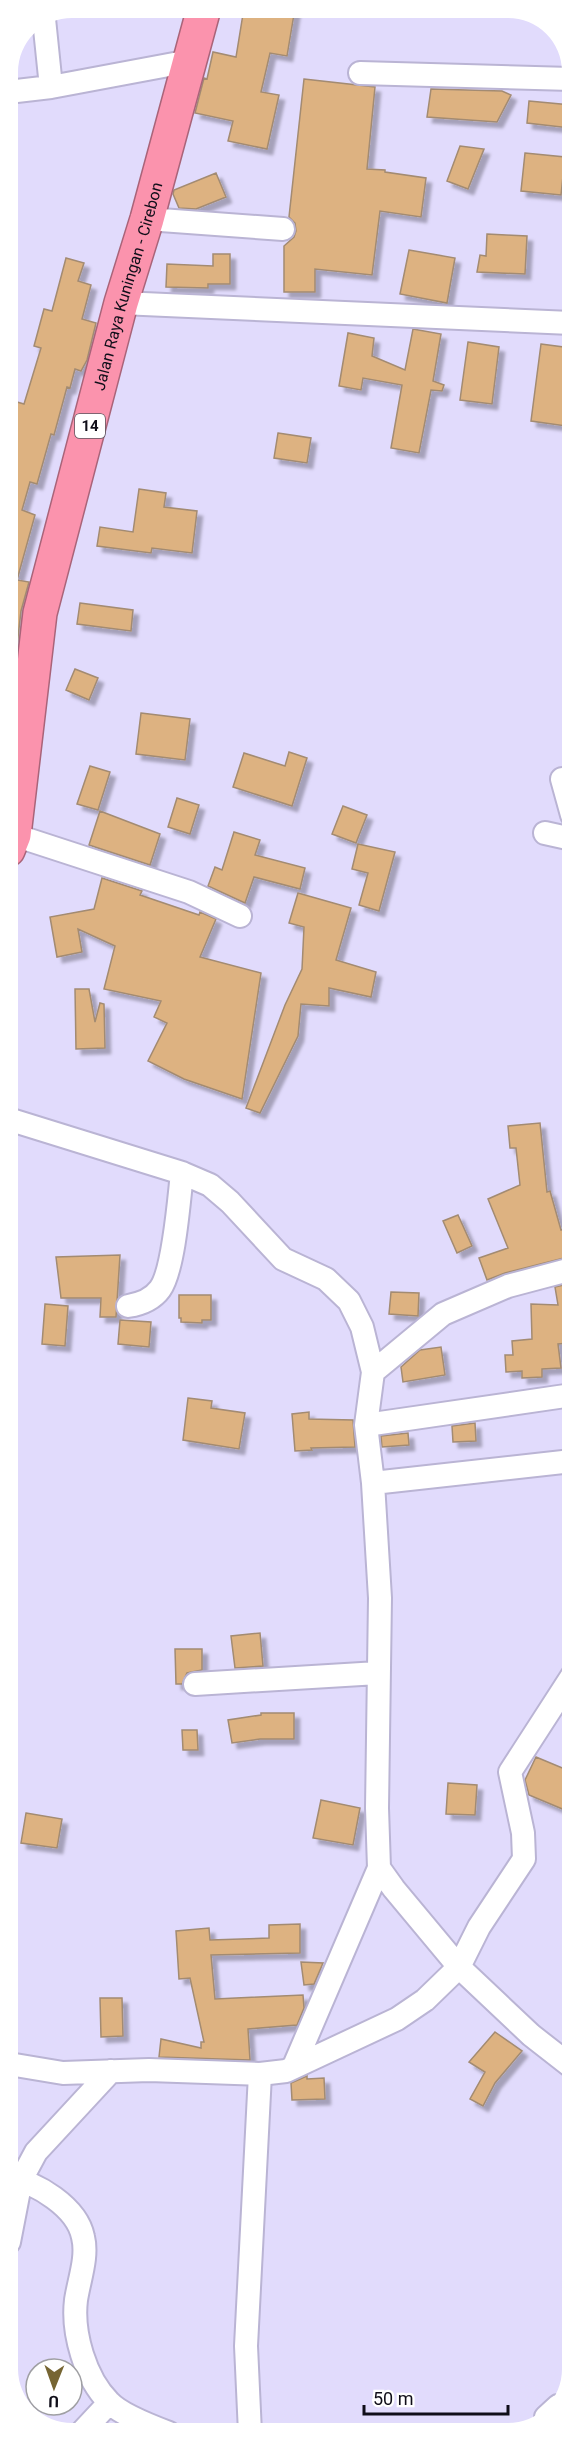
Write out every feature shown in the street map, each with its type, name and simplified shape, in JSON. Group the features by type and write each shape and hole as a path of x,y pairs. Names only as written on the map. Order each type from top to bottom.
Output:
{"highway":[{"name":"Jalan Raya Kuningan - Cirebon","path":"18,779 40,613 121,303 147,219 201,18"}],"street":[{"path":"45,26 51,87"},
{"path":"18,91 51,87 190,61"},
{"path":"360,73 562,79"},
{"path":"147,219 283,229"},
{"path":"121,303 562,323"},
{"path":"545,833 562,837"},
{"path":"18,841 189,892 240,916"},
{"path":"18,1122 182,1173 210,1185 230,1202 283,1259 326,1279 349,1301 362,1327 373,1372 366,1425 373,1482 380,1598 377,1808 379,1868 294,2066"},
{"path":"128,1306 150,1300 162,1287 172,1248 182,1173"},
{"path":"373,1372 443,1314 508,1286 562,1272"},
{"path":"366,1425 562,1396"},
{"path":"373,1482 562,1462"},
{"path":"195,1684 378,1673"},
{"path":"18,2066 63,2073 286,2071 397,2019 425,2000 459,1967 479,1927 524,1859 523,1833 510,1772 562,1691"},
{"path":"379,1868 407,1906 459,1967 531,2035 562,2059"},
{"path":"18,2175 36,2152 111,2071"},
{"path":"250,2423 246,2346 260,2073"},
{"path":"18,2180 47,2193 75,2218 83,2236 84,2254 76,2303 76,2326 84,2357 97,2385 110,2403 146,2423"},
{"path":"91,2423 110,2403"}],"building":[{"path":"242,18 293,18 287,56 270,53 261,92 279,95 267,149 228,141 233,121 195,113 204,78 207,79 213,52 236,57"},
{"path":"304,79 375,87 367,169 426,178 421,217 380,211 372,275 315,269 315,292 284,292 284,246 294,237 296,231 295,223 289,217"},
{"path":"431,89 502,91 511,95 497,122 427,117"},
{"path":"529,101 562,104 562,127 527,123"},
{"path":"460,146 484,149 468,189 447,181"},
{"path":"525,153 562,157 561,195 521,191"},
{"path":"216,173 226,197 196,209 179,208 173,194 174,190"},
{"path":"487,234 527,236 525,274 477,272 480,255 486,256"},
{"path":"409,250 455,258 447,303 400,294"},
{"path":"213,254 230,254 230,284 208,284 208,288 166,287 167,264 213,266"},
{"path":"66,258 84,263 78,281 91,285 82,319 96,323 87,360 81,371 75,369 70,388 67,387 37,484 30,482 22,510 35,515 18,576 18,402 24,404 41,348 34,346 44,309 52,311"},
{"path":"413,329 441,334 433,381 444,385 442,391 431,390 419,453 391,448 402,385 363,378 361,390 339,386 348,333 374,338 372,356 405,370"},
{"path":"468,342 499,347 492,404 460,400"},
{"path":"541,344 562,347 562,425 531,421"},
{"path":"278,433 311,438 307,463 274,458"},
{"path":"139,489 166,493 164,507 197,511 192,553 152,548 151,553 97,546 100,527 133,532"},
{"path":"18,580 29,582 21,611 18,637"},
{"path":"80,603 133,610 131,631 77,624"},
{"path":"75,669 98,678 89,700 66,690"},
{"path":"141,713 190,719 185,760 136,754"},
{"path":"289,752 307,758 292,806 233,787 244,753 285,766"},
{"path":"90,766 110,772 98,810 77,804"},
{"path":"177,798 199,805 190,834 168,827"},
{"path":"343,806 367,815 356,843 332,834"},
{"path":"100,811 160,834 150,865 89,845"},
{"path":"234,832 260,840 255,855 305,868 300,889 254,877 245,903 208,886 215,867 222,870"},
{"path":"358,844 395,852 379,911 359,905 368,873 352,869"},
{"path":"102,878 142,891 140,895 199,915 200,912 216,919 200,957 261,973 242,1099 184,1079 148,1061 167,1023 154,1017 161,1001 104,989 115,946 78,929 82,952 57,957 50,917 94,909"},
{"path":"298,893 351,908 336,960 376,972 371,997 329,988 329,1006 301,1004 298,1036 260,1113 246,1108 285,1005 302,969 304,927 289,923"},
{"path":"75,989 89,989 95,1022 100,1003 104,1004 105,1048 76,1049"},
{"path":"540,1123 547,1192 550,1191 562,1230 562,1259 487,1280 479,1258 508,1248 488,1199 520,1185 516,1148 510,1148 508,1126"},
{"path":"458,1215 472,1246 457,1253 443,1221"},
{"path":"120,1255 116,1317 100,1317 101,1298 61,1298 56,1257"},
{"path":"562,1285 562,1344 558,1344 561,1368 542,1369 542,1377 522,1378 522,1371 506,1372 505,1355 513,1355 512,1341 532,1339 531,1304 558,1305 555,1287"},
{"path":"391,1292 419,1293 418,1316 389,1314"},
{"path":"179,1295 211,1295 211,1320 202,1320 202,1323 181,1322"},
{"path":"45,1304 68,1306 65,1346 42,1344"},
{"path":"120,1320 151,1322 149,1347 118,1344"},
{"path":"441,1347 445,1375 403,1382 401,1367 420,1350"},
{"path":"188,1398 212,1401 211,1408 245,1413 239,1449 183,1440"},
{"path":"309,1412 309,1419 353,1420 355,1447 311,1448 312,1450 295,1451 292,1414"},
{"path":"475,1423 476,1441 453,1442 452,1426"},
{"path":"408,1433 409,1445 382,1447 381,1436"},
{"path":"260,1633 263,1666 235,1668 231,1636"},
{"path":"175,1649 202,1649 202,1670 187,1673 182,1684 176,1684"},
{"path":"261,1713 294,1713 294,1739 260,1739 232,1743 228,1720 261,1715"},
{"path":"182,1730 197,1730 198,1750 183,1750"},
{"path":"536,1757 562,1768 562,1809 529,1795 525,1780"},
{"path":"448,1783 477,1785 475,1815 446,1814"},
{"path":"321,1800 360,1808 353,1845 313,1838"},
{"path":"26,1813 62,1819 57,1848 21,1843"},
{"path":"300,1924 300,1953 211,1955 215,1999 303,1995 304,2008 297,2025 248,2029 250,2060 159,2057 161,2039 201,2048 201,2042 204,2042 190,1978 179,1979 176,1931 209,1928 210,1940 269,1938 269,1925"},
{"path":"301,1962 323,1963 314,1984 304,1985"},
{"path":"100,1998 122,1998 123,2036 101,2037"},
{"path":"495,2032 522,2051 495,2083 483,2106 470,2099 485,2072 469,2062"},
{"path":"307,2076 307,2079 324,2078 325,2099 292,2100 291,2083"}]}
